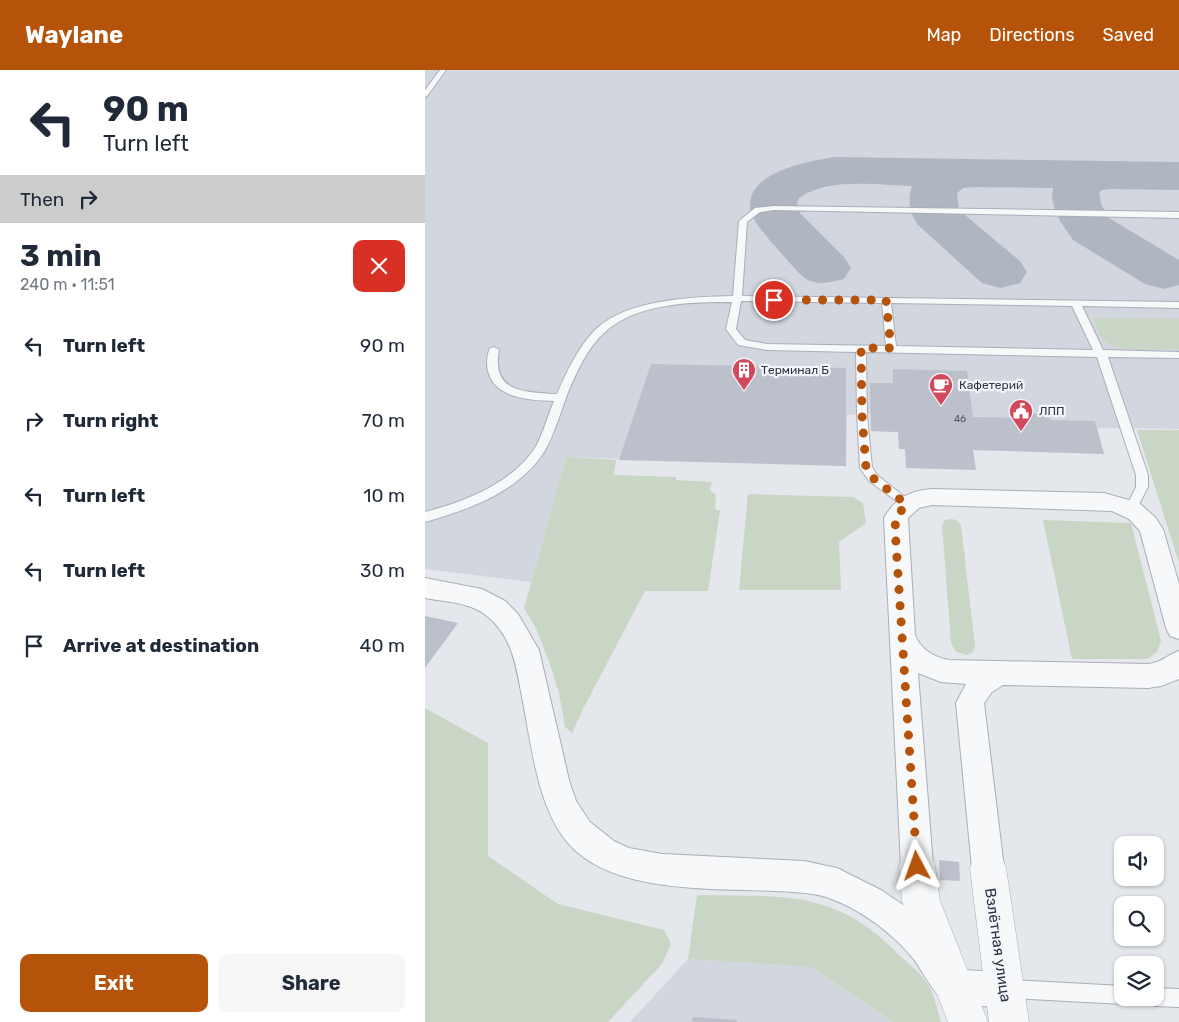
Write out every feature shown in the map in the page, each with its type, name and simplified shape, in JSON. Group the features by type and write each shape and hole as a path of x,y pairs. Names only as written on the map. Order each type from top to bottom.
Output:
{"street":[{"path":"968,1022 921,901 917,866 896,518 906,504 920,498 932,497 1116,503 1131,509 1146,521 1151,530 1179,628"},
{"path":"425,588 473,596 496,608 509,622 525,650 554,780 563,809 579,833 603,852 628,863 662,870 804,877 837,884 870,901 900,923 925,947 954,987 1006,1005"},
{"path":"902,635 905,646 923,664 936,670 949,672 1148,676 1163,674 1174,668 1179,662"},
{"path":"988,868 970,703 975,690 984,681 1007,673"},
{"name":"Взлётная улица","path":"988,868 1006,1005"}],"lane":[{"path":"425,95 443,70"},
{"path":"1179,215 763,209 750,214 743,221 737,299 732,316 731,329 742,343 767,347 1179,355"},
{"path":"425,517 475,500 509,481 537,454 580,356 597,333 615,320 637,311 686,301 737,299 1179,305"},
{"path":"886,300 891,348"},
{"path":"1076,304 1099,352 1105,360 1142,475 1142,486 1131,509"},
{"path":"861,348 862,415 866,468 873,478 906,504"},
{"path":"494,350 492,367 495,377 503,387 514,393 527,396 562,398"},
{"path":"1006,1005 1114,996"},
{"path":"1164,997 1179,998"}],"shaded area":[{"path":"425,70 1179,70 1179,429 1097,428 1104,454 973,450 974,458 899,449 898,432 871,431 870,414 847,415 846,466 566,457 531,582 425,569"},
{"path":"688,959 811,967 893,1022 630,1022"}],"green space":[{"path":"1094,318 1179,319 1179,349 1137,350 1115,346 1100,336"},
{"path":"1137,430 1179,430 1179,563"},
{"path":"566,457 616,460 614,475 676,477 676,480 712,482 710,490 716,495 715,509 720,511 708,591 645,591 572,733 565,727 559,693 550,664 536,628 524,608"},
{"path":"748,494 853,497 863,503 866,523 839,542 841,590 739,590"},
{"path":"945,520 956,520 961,525 975,646 973,652 967,655 956,652 951,643 942,525"},
{"path":"1043,520 1131,523 1161,641 1157,652 1147,659 1072,659"},
{"path":"425,708 488,743 488,856 558,904 664,930 671,944 662,964 608,1022 425,1022"},
{"path":"697,895 779,897 803,900 826,906 849,916 872,931 923,977 933,995 941,1022 893,1022 811,967 688,959"}],"building":[{"name":"Терминал Б","path":"651,364 846,368 846,466 619,460"},
{"path":"893,369 967,371 973,417 1019,418 1017,413 1049,414 1050,420 1095,421 1104,454 973,450 976,470 906,468 905,449 899,449 898,432 871,431 870,383 893,383"},
{"path":"425,616 458,623 425,668"},
{"path":"939,860 959,862 960,881 940,880"},
{"path":"693,1017 737,1020 737,1022 692,1022"}],"taxiway":[{"path":"825,268 785,227 776,214 773,203 776,194 783,187 804,177 835,171 973,173"},
{"path":"973,173 1111,175"},
{"path":"973,173 949,177 934,187 935,215 1001,272"},
{"path":"1111,175 1179,176"},
{"path":"1111,175 1088,178 1076,189 1077,204 1082,216 1091,229 1164,273"}],"place":[{"name":"Терминал Б","path":"744,391"},
{"name":"Кафетерий","path":"941,406"},
{"name":"ЛПП","path":"1021,432"}],"route":[{"path":"774,300 886,300 891,348 861,348 862,415 866,468 873,478 906,504 896,518 895,528 917,866"}]}
